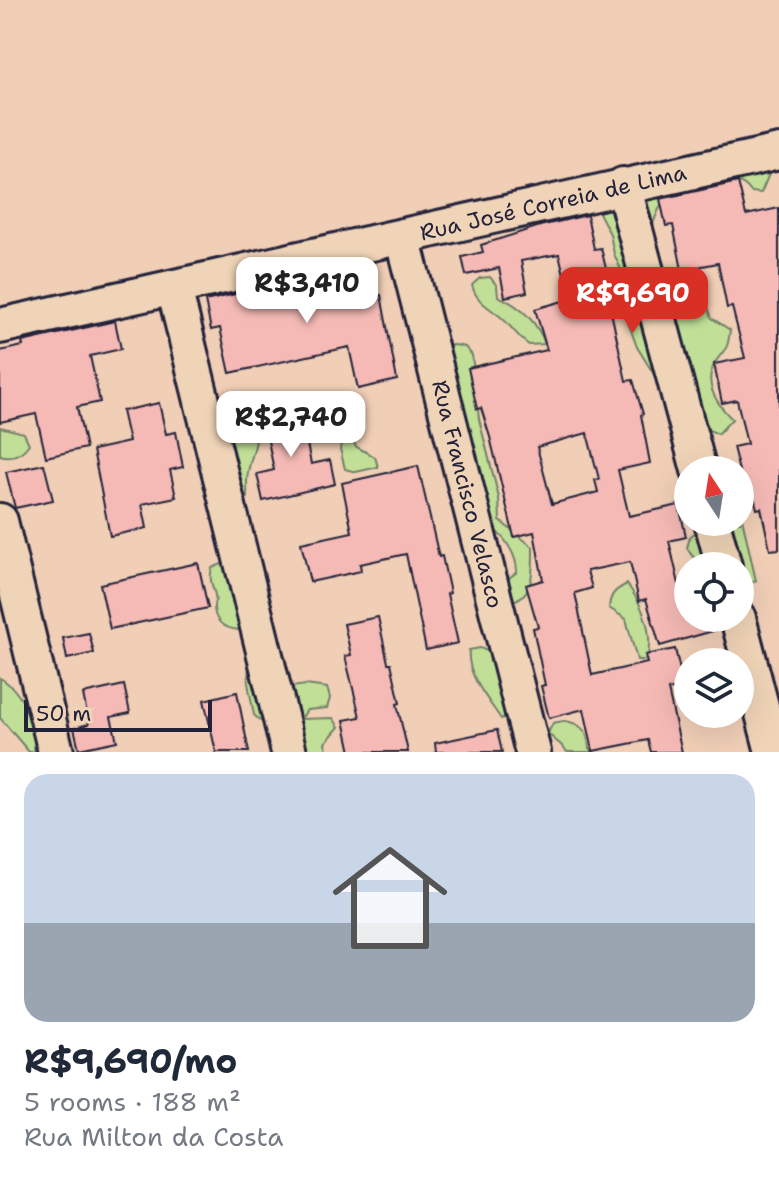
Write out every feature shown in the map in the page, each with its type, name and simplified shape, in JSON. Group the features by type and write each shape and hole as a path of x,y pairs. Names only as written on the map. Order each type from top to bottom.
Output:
{"street":[{"name":"Rua José Correia de Lima","path":"0,326 779,152"},
{"path":"623,185 695,456"},
{"name":"Rua Francisco Velasco","path":"402,236 533,752"},
{"path":"174,288 289,752"},
{"path":"0,521 56,752"},
{"path":"742,632 773,752"}],"green space":[{"path":"772,167 761,193 751,192 736,181 716,182"},
{"path":"669,192 650,234 646,281 690,284 705,298 712,318 730,330 727,346 715,363 710,379 713,394 732,419 718,434 681,418 637,347 616,289 622,272 610,234 590,195"},
{"path":"490,277 497,286 498,296 527,315 545,344 529,345 478,297 472,285 480,278"},
{"path":"444,346 465,347 472,355 479,419 499,498 500,521 533,547 530,583 522,596 515,600 505,602 500,585 517,572 515,560 506,542 493,529"},
{"path":"254,415 257,432 248,473 246,502 235,501 229,457 231,436 242,416"},
{"path":"0,427 24,433 29,444 17,455 0,455"},
{"path":"353,437 355,446 375,457 378,467 356,472 345,469 340,449 342,439"},
{"path":"746,536 750,552 690,552 687,548 690,537"},
{"path":"232,560 243,630 224,625 217,619 214,608 212,568"},
{"path":"627,584 646,620 649,640 647,660 637,660 626,619 609,608 614,593"},
{"path":"480,648 490,652 490,662 499,674 510,715 501,719 471,669 469,650"},
{"path":"249,661 284,688 306,685 327,688 330,698 327,708 307,710 301,719 333,718 339,727 325,743 328,752 296,752 272,724 262,722 254,715 248,683"},
{"path":"0,678 15,691 27,710 33,731 34,752 29,752 0,718"},
{"path":"564,721 582,729 593,752 567,752 550,736 548,733 553,723"}],"building":[{"path":"738,182 746,215 779,208 779,549 770,550 761,508 757,509 754,456 735,456 733,447 747,444 737,400 722,403 714,364 745,358 732,307 727,308 718,263 682,270 673,225 666,226 660,199"},
{"path":"587,215 594,249 601,248 615,306 610,307 626,381 633,380 643,414 650,463 618,470 629,516 674,506 674,536 686,537 669,541 674,563 674,632 709,632 660,646 646,599 639,601 630,562 587,571 592,588 575,593 592,675 647,663 645,655 674,649 674,689 668,690 674,728 677,728 682,752 651,752 648,740 593,751 584,709 549,718 533,628 538,627 526,585 543,580 534,532 514,537 490,437 481,408 477,409 468,368 547,350 535,309 570,299 559,254 521,261 527,292 505,297 499,268 466,275 462,257 483,252 481,245","holes":["587,433 599,479 595,480 598,492 552,504 537,447"]},
{"path":"363,265 370,297 381,295 397,380 358,389 349,347 230,373 220,328 211,330 205,301"},
{"path":"115,321 121,349 90,356 100,402 77,407 86,448 46,457 36,414 0,422 0,351 23,346 22,342"},
{"path":"159,403 166,434 176,432 183,467 170,470 176,497 142,504 147,528 110,536 93,450 129,442 122,411"},
{"path":"300,408 311,464 330,460 335,484 263,501 257,474 274,470 263,416"},
{"path":"44,464 53,500 15,508 6,472"},
{"path":"418,466 439,557 442,556 458,643 426,650 406,554 360,564 361,571 310,582 301,543 352,532 342,483"},
{"path":"198,563 208,608 110,629 100,584"},
{"path":"378,617 400,703 397,704 408,752 351,752 344,720 360,717 345,656 351,655 344,624"},
{"path":"89,633 94,653 67,659 63,638"},
{"path":"124,685 130,713 111,717 117,741 79,749 74,728 89,724 83,694"},
{"path":"237,692 249,752 216,752 204,700"},
{"path":"497,730 502,752 436,752 435,743"}]}
